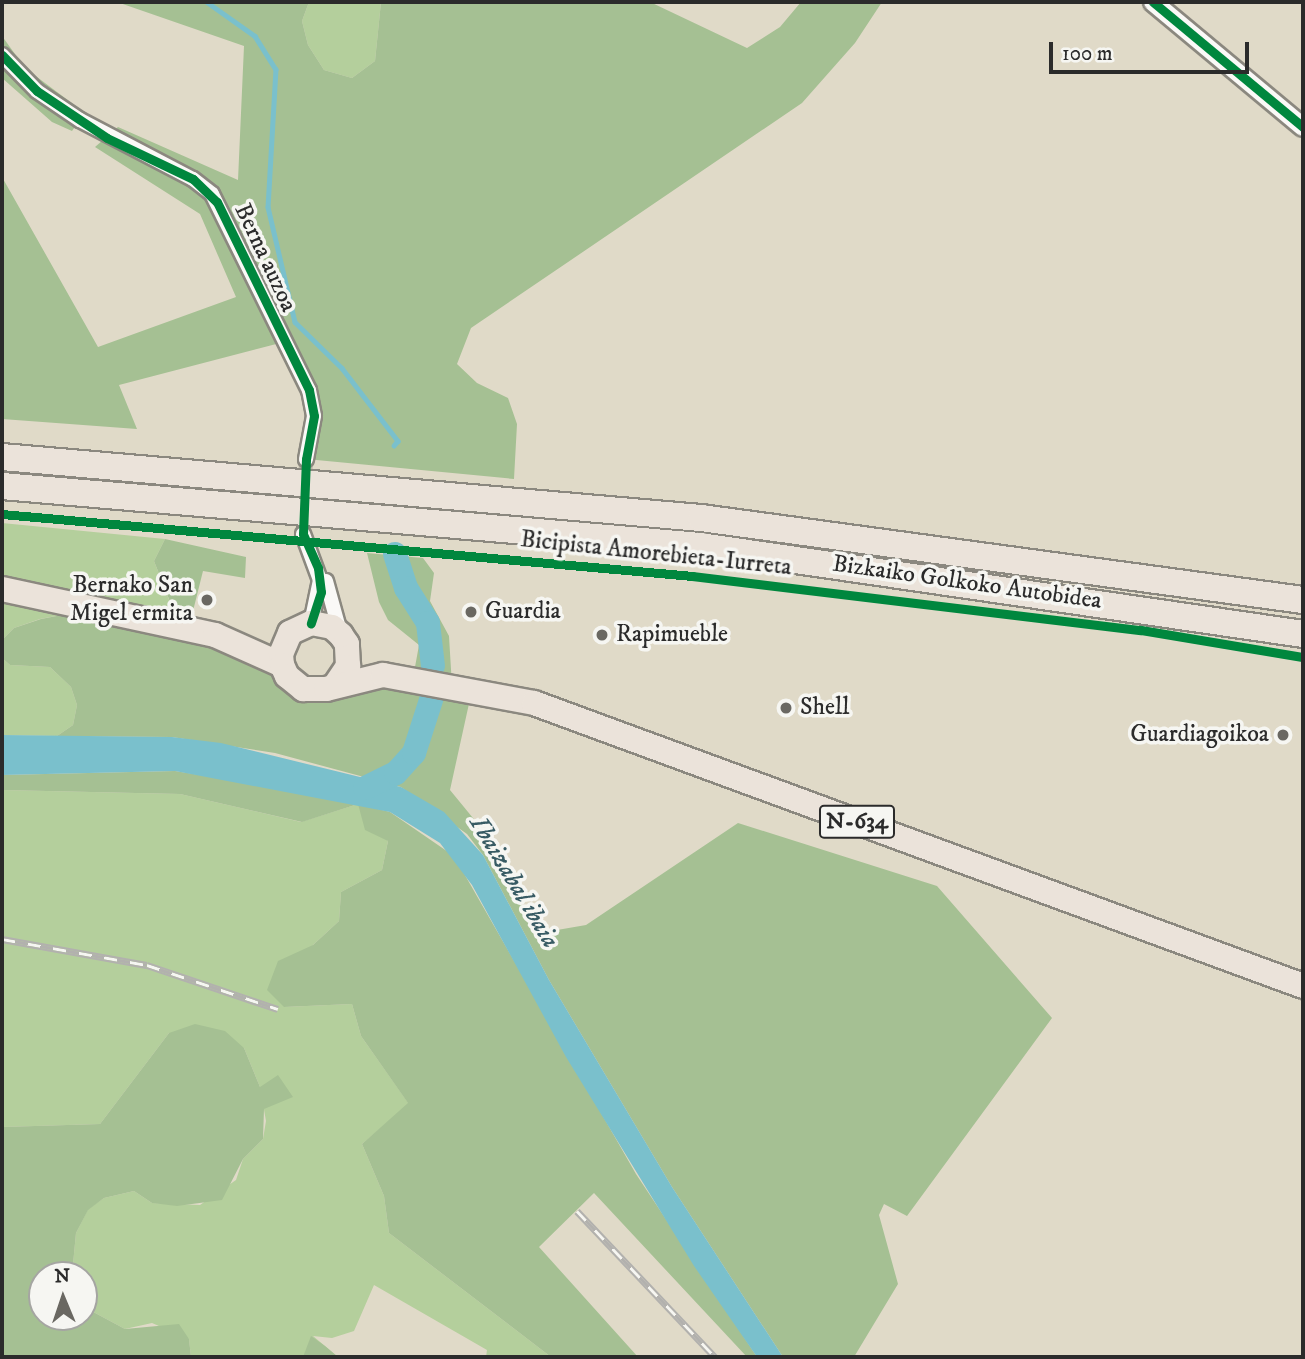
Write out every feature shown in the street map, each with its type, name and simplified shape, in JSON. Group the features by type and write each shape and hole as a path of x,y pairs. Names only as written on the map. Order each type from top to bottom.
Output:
{"highway":[{"name":"Bizkaiko Golkoko Autobidea","path":"2,457 701,518 1303,600"},
{"name":"Bizkaiko Golkoko Autobidea","path":"2,486 700,546 1303,634"},
{"name":"N-634","path":"2,589 215,635 282,665 287,676 303,689 315,691 371,676 407,676 534,703 1303,986"},
{"path":"2,603 49,600"},
{"name":"N-634","path":"215,635 332,627 344,639 407,676"},
{"path":"282,665 281,653 301,628"},
{"path":"336,684 348,666 344,639"}],"street":[{"path":"1153,2 1303,127"},
{"name":"Berna auzoa","path":"2,55 37,91 80,120 193,179 212,194 310,391 314,416 306,459"},
{"path":"303,534 318,568 326,579 344,639"},
{"path":"301,628 321,592 318,568"}],"green space":[{"path":"117,2 309,2 302,21 308,45 324,70 352,78 375,61 381,2 650,2 747,48 780,27 801,2 882,2 855,43 802,103 471,328 457,364 477,383 508,398 517,424 514,479 306,459 314,416 284,342 119,385 137,429 2,419 2,177 98,347 236,297 200,214 95,147 118,127 238,180 244,46"},
{"path":"309,2 381,2 375,61 352,78 324,70 308,45 302,21"},
{"path":"2,36 25,68 85,113 72,131 52,122 2,78"},
{"path":"2,523 165,539 154,561 180,628 93,609 40,619 14,628 2,640"},
{"path":"165,539 246,557 245,578 203,571 191,619 293,684 413,678 419,645 388,620 379,602 367,553 423,558 434,573 430,601 449,636 452,686 472,690 450,790 500,851 534,934 586,925 738,823 937,886 1052,1018 907,1216 884,1204 879,1215 898,1284 854,1357 783,1357 672,1187 549,980 483,855 467,834 401,787 275,753 172,737 57,736 73,725 77,705 71,687 50,667 10,665 2,658 2,640 14,628 41,619 93,609 180,627 154,561"},
{"path":"2,658 10,665 50,667 71,687 77,705 73,725 57,736 2,735"},
{"path":"175,771 358,804 302,822 180,794 2,790 2,775"},
{"path":"2,790 180,794 301,822 358,804 388,841 382,870 341,892 339,921 313,945 284,1007 352,1004 361,1036 409,1104 362,1144 384,1196 389,1233 551,1357 486,1357 487,1350 374,1285 354,1331 332,1338 313,1336 338,1357 191,1357 189,1339 152,1323 125,1329 98,1315 98,1261 73,1261 76,1233 88,1209 104,1198 134,1191 152,1203 200,1205 236,1180 243,1159 263,1139 266,1121 260,1087 244,1048 169,1033 100,1124 2,1127"},
{"path":"358,804 390,812 454,856 636,1174 757,1357 747,1357 594,1193 539,1247 638,1357 551,1357 389,1233 384,1196 362,1144 408,1103 361,1036 352,1004 284,1007 267,990 278,961 313,945 339,921 341,892 382,870 388,841 365,830"},
{"path":"195,1024 225,1031 244,1048 260,1087 278,1075 293,1097 264,1109 263,1139 243,1159 222,1200 177,1206 152,1203 134,1191 104,1198 88,1210 76,1233 73,1261 28,1261 28,1331 98,1331 98,1315 125,1329 179,1324 189,1339 191,1357 2,1357 2,1127 100,1124 169,1033"},
{"path":"311,1336 325,1346 338,1357 303,1357"}],"water":[{"path":"2,735 172,737 221,743 401,787 444,812 483,855 549,980 672,1187 783,1357 757,1357 694,1266 566,1057 472,885 440,843 390,812 175,771 2,775"}],"waterway":[{"path":"207,2 255,36 276,69 268,207 295,322 342,368 398,441 394,446"},
{"path":"395,554 406,588 428,623 433,666"},
{"path":"365,788 396,773 414,753 432,697"}],"tunnel":[{"path":"303,534 306,459"}],"railway":[{"path":"2,939 147,965 278,1009"},
{"path":"577,1211 715,1357"}],"cycle path":[{"path":"1153,2 1303,127"},
{"path":"2,55 37,91 107,138 193,179 217,202 309,390 314,416 306,459 303,534 318,568 321,592 311,623"},
{"name":"Bicipista Amorebieta-Iurreta","path":"2,514 692,576 1141,630 1303,657"}],"place":[{"name":"Bernako San Migel ermita","path":"207,600"},
{"name":"Guardia","path":"471,612"},
{"name":"Rapimueble","path":"602,635"},
{"name":"Shell","path":"786,708"},
{"name":"Guardiagoikoa","path":"1283,735"}],"water label":[{"name":"Ibaizabal ibaia","path":"514,882"}]}
